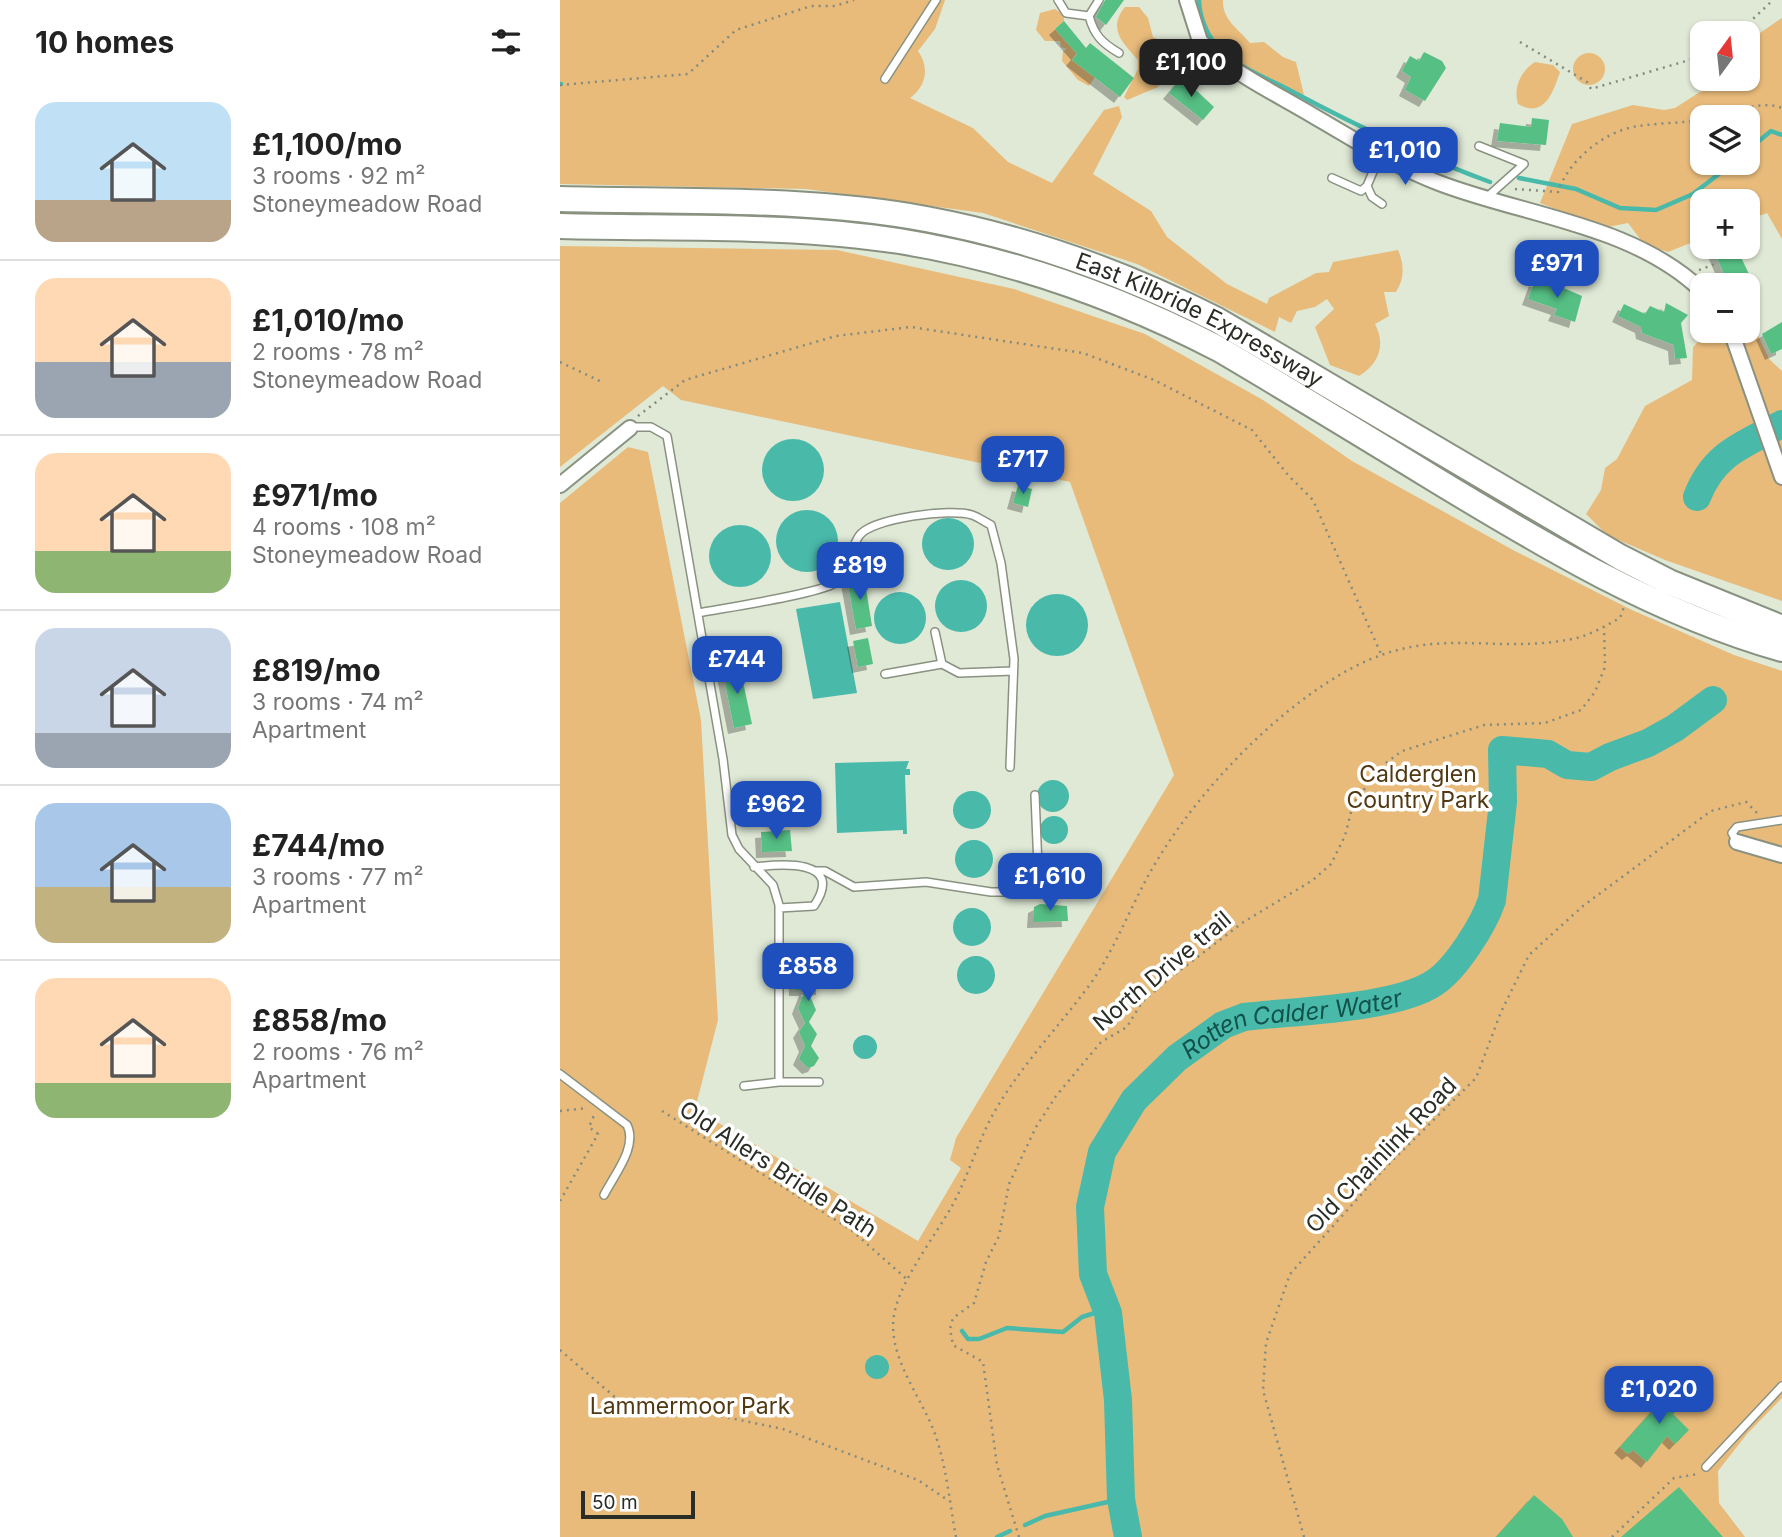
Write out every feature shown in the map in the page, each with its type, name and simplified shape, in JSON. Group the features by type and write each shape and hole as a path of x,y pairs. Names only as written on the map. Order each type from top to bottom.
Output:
{"highway":[{"name":"East Kilbride Expressway","path":"560,199 835,207 937,221 1082,260 1153,289 1217,320 1620,557 1669,582 1782,628"},
{"name":"East Kilbride Expressway","path":"560,226 761,230 897,241 957,252 1063,281 1164,321 1219,349 1538,544 1620,587 1698,622 1782,649"}],"street":[{"path":"1187,0 1200,41 1213,54 1381,155 1436,182 1485,200 1570,224 1633,247 1672,268 1690,282"},
{"path":"1735,343 1779,470"},
{"path":"560,485 630,428"},
{"path":"1737,842 1782,855"}],"lane":[{"path":"885,79 936,0"},
{"path":"1058,0 1066,13 1089,16"},
{"path":"1089,16 1099,0"},
{"path":"1089,16 1100,40 1119,53"},
{"path":"1479,146 1524,164 1485,200"},
{"path":"1332,178 1361,191 1367,186 1381,155"},
{"path":"1367,186 1372,197 1382,204"},
{"path":"630,428 650,427 667,436 723,759 732,835 754,867 773,885 779,908 779,1082"},
{"path":"698,612 814,590 835,583 855,549 859,536 870,525 933,513 971,514 991,525 1001,563 1013,671 1010,767"},
{"path":"935,632 942,664"},
{"path":"885,674 942,664 959,673 1013,671"},
{"path":"1035,795 1039,891"},
{"path":"1737,842 1732,834 1737,827 1782,820"},
{"path":"754,867 801,864 815,871 825,871 854,887 926,882 991,892 1053,892"},
{"path":"779,908 814,906 821,890 820,879 815,871"},
{"path":"560,1074 628,1125 632,1135 629,1148 604,1195"},
{"path":"744,1086 779,1082 819,1082"},
{"path":"1706,1467 1782,1386"}],"path":[{"path":"560,85 688,74 736,30 811,6 835,6 854,0"},
{"path":"1751,21 1773,0"},
{"path":"1520,42 1587,82 1591,89 1690,60"},
{"path":"1760,106 1773,104 1782,108"},
{"path":"1497,188 1558,192 1563,176 1574,162 1612,135 1637,126 1690,121"},
{"path":"1696,271 1715,264"},
{"path":"630,428 639,413 685,380 836,336 911,327 1083,353 1154,380 1252,430 1288,475 1313,500 1381,654"},
{"path":"560,362 604,383"},
{"path":"956,1537 937,1439 895,1346 895,1310 955,1201 996,1108 1023,1067 1091,983 1115,944 1145,881 1183,821 1217,779 1271,727 1315,692 1350,669 1381,654 1413,644 1445,641 1546,643 1575,639 1620,618 1626,601"},
{"name":"North Drive trail","path":"1018,1537 997,1465 983,1362 953,1345 950,1329 953,1318 974,1304 986,1262 999,1236 1009,1184 1036,1127 1056,1096 1101,1042 1127,1027 1142,1002 1242,923 1313,880 1331,864 1345,836 1353,804 1382,766 1402,751 1484,725 1545,723 1581,710 1595,692 1605,667 1604,627"},
{"name":"Old Chainlink Road","path":"1304,1537 1263,1391 1266,1343 1290,1274 1385,1168 1476,1078 1502,1012 1529,955 1583,906 1711,811 1746,802 1763,819"},
{"path":"560,1201 598,1134 589,1127 596,1113 578,1100"},
{"path":"560,1111 587,1108"},
{"name":"Old Allers Bridle Path","path":"662,1111 850,1229 909,1281"},
{"path":"560,1350 623,1404 677,1407 809,1436 918,1480 950,1502"},
{"path":"1612,1537 1674,1478 1698,1475 1706,1467"}],"green space":[{"path":"560,0 945,0 935,29 918,51 925,70 923,82 910,98 973,128 1008,162 1052,183 1104,110 1119,106 1122,117 1093,174 1151,211 1167,237 1227,284 1267,304 1269,298 1316,273 1329,272 1333,262 1398,250 1402,266 1401,281 1396,292 1384,292 1389,316 1375,324 1380,339 1376,360 1359,376 1330,365 1315,327 1334,309 1327,299 1315,307 1297,311 1291,323 1279,317 1275,332 1137,264 983,213 806,189 560,184"},
{"path":"1196,0 1223,0 1228,19 1250,43 1264,42 1283,57 1296,62 1304,95 1248,72 1222,55 1205,32"},
{"path":"1125,7 1139,7 1148,18 1153,37 1185,52 1184,59 1173,62 1158,87 1127,100 1124,97 1138,69 1138,60 1123,42 1117,29 1117,22"},
{"path":"1055,9 1064,15 1064,21 1055,29 1078,52 1072,60 1095,77 1089,86 1078,80 1062,61 1063,51 1067,49 1061,47 1060,41 1045,41 1036,30 1040,13"},
{"path":"1782,18 1782,239 1767,213 1760,216 1760,189 1690,189 1690,243 1668,252 1644,244 1628,223 1603,228 1540,203 1572,124 1633,105 1664,110 1675,108 1701,91 1760,91 1760,33"},
{"path":"1589,53 1600,58 1605,69 1600,80 1589,85 1578,80 1573,69 1578,58"},
{"path":"1535,62 1553,65 1560,72 1546,102 1535,108 1527,108 1518,104 1517,86 1522,75"},
{"name":"Calderglen Country Park","path":"560,246 837,250 1014,289 1145,334 1263,400 1352,461 1513,550 1632,610 1734,655 1782,671 1782,1398 1747,1434 1718,1471 1719,1503 1745,1537 560,1537 560,503 628,447 648,452 701,720 718,1020 695,1109 918,1241 961,1168 950,1160 956,1138 1174,775 1070,482 681,400 663,386 560,467"},
{"path":"1760,340 1769,359 1782,371 1782,601 1665,560 1607,535 1586,514 1601,490 1605,468 1617,459 1645,406 1692,380 1693,347 1697,343 1760,343"}],"water":[{"path":"793,439 815,448 824,470 815,492 793,501 771,492 762,470 771,448"},
{"path":"807,510 829,519 838,541 829,563 807,572 785,563 776,541 785,519"},
{"path":"948,518 958,520 966,526 972,534 972,554 966,562 958,568 948,570 938,568 930,562 924,554 922,544 924,534 930,526 938,520"},
{"path":"740,525 762,534 771,556 762,578 740,587 718,578 709,556 718,534"},
{"path":"961,580 971,582 979,588 985,596 985,616 979,624 971,630 961,632 951,630 943,624 937,616 935,606 937,596 943,588 951,582"},
{"path":"900,592 910,594 918,600 924,608 924,628 918,636 910,642 900,644 890,642 882,636 876,628 874,618 876,608 882,600 890,594"},
{"path":"1057,594 1079,603 1088,625 1079,647 1057,656 1035,647 1026,625 1035,603"},
{"path":"840,602 857,693 813,699 796,609"},
{"path":"909,761 906,769 910,769 910,775 905,775 907,834 903,834 903,830 837,833 835,763"},
{"path":"1053,780 1064,785 1069,796 1064,807 1053,812 1042,807 1037,796 1042,785"},
{"path":"972,791 986,796 991,810 986,824 972,829 958,824 953,810 958,796"},
{"path":"1054,816 1064,820 1068,830 1064,840 1054,844 1044,840 1040,830 1044,820"},
{"path":"974,840 988,845 993,859 988,873 974,878 960,873 955,859 960,845"},
{"path":"972,908 986,913 991,927 986,941 972,946 958,941 953,927 958,913"},
{"path":"976,956 990,961 995,975 990,989 976,994 962,989 957,975 962,961"},
{"path":"860,1035 870,1035 877,1042 877,1052 870,1059 860,1059 853,1052 853,1042"},
{"path":"872,1355 882,1355 889,1362 889,1372 882,1379 872,1379 865,1372 865,1362"}],"building":[{"path":"1105,0 1124,0 1106,25 1096,17"},
{"path":"1064,21 1086,48 1090,43 1134,78 1120,97 1072,60 1077,54 1055,29"},
{"path":"1424,52 1442,61 1446,68 1425,101 1405,90 1411,77 1402,71 1410,56 1419,61"},
{"path":"1182,77 1214,107 1203,120 1169,93"},
{"path":"1532,118 1549,120 1546,145 1497,141 1500,123 1531,127"},
{"path":"1717,259 1742,259 1749,273 1724,273"},
{"path":"1535,280 1551,286 1552,283 1582,296 1575,322 1554,315 1557,309 1528,299"},
{"path":"1666,303 1688,315 1681,323 1687,358 1675,359 1674,345 1642,333 1641,327 1618,316 1624,304 1645,314 1650,306 1664,312"},
{"path":"1782,322 1782,349 1771,354 1762,334"},
{"path":"1018,485 1032,489 1028,507 1013,503"},
{"path":"864,576 872,626 856,629 847,579"},
{"path":"868,638 873,664 858,667 853,641"},
{"path":"739,663 752,724 734,728 722,667"},
{"path":"790,830 792,851 762,852 761,832"},
{"path":"1040,904 1067,906 1068,921 1033,922 1034,907"},
{"path":"821,958 822,989 807,989 816,1010 809,1022 817,1034 811,1046 819,1058 814,1066 808,1068 799,1059 805,1046 799,1032 805,1023 798,1008 805,990 795,990 794,959"},
{"path":"1677,1383 1691,1396 1673,1414 1689,1430 1675,1444 1667,1436 1647,1462 1633,1450 1628,1454 1620,1447"},
{"path":"1679,1487 1723,1537 1621,1537"},
{"path":"1534,1495 1562,1519 1573,1537 1496,1537"}],"waterway":[{"path":"1199,0 1202,18 1212,40 1242,66 1390,140 1490,182"},
{"path":"1760,140 1771,131 1782,135"},
{"path":"1519,178 1576,189 1620,208 1656,210 1693,194 1718,175"},
{"name":"Rotten Calder Water","path":"1697,497 1704,482 1721,460 1742,445 1782,424"},
{"name":"Rotten Calder Water","path":"1128,1537 1121,1499 1118,1400 1108,1313 1093,1274 1090,1207 1102,1152 1134,1100 1177,1058 1223,1025 1244,1017 1370,1004 1395,998 1417,992 1434,983 1451,968 1483,921 1492,900 1503,802 1502,750 1548,754 1567,765 1591,767 1648,743 1675,728 1713,700"},
{"path":"962,1331 968,1339 979,1339 1007,1328 1063,1332 1082,1317 1107,1309"},
{"path":"1025,1525 1045,1516 1121,1499"},
{"path":"997,1537 1010,1531"}],"park label":[{"name":"Lammermoor Park","path":"690,1406"}]}
